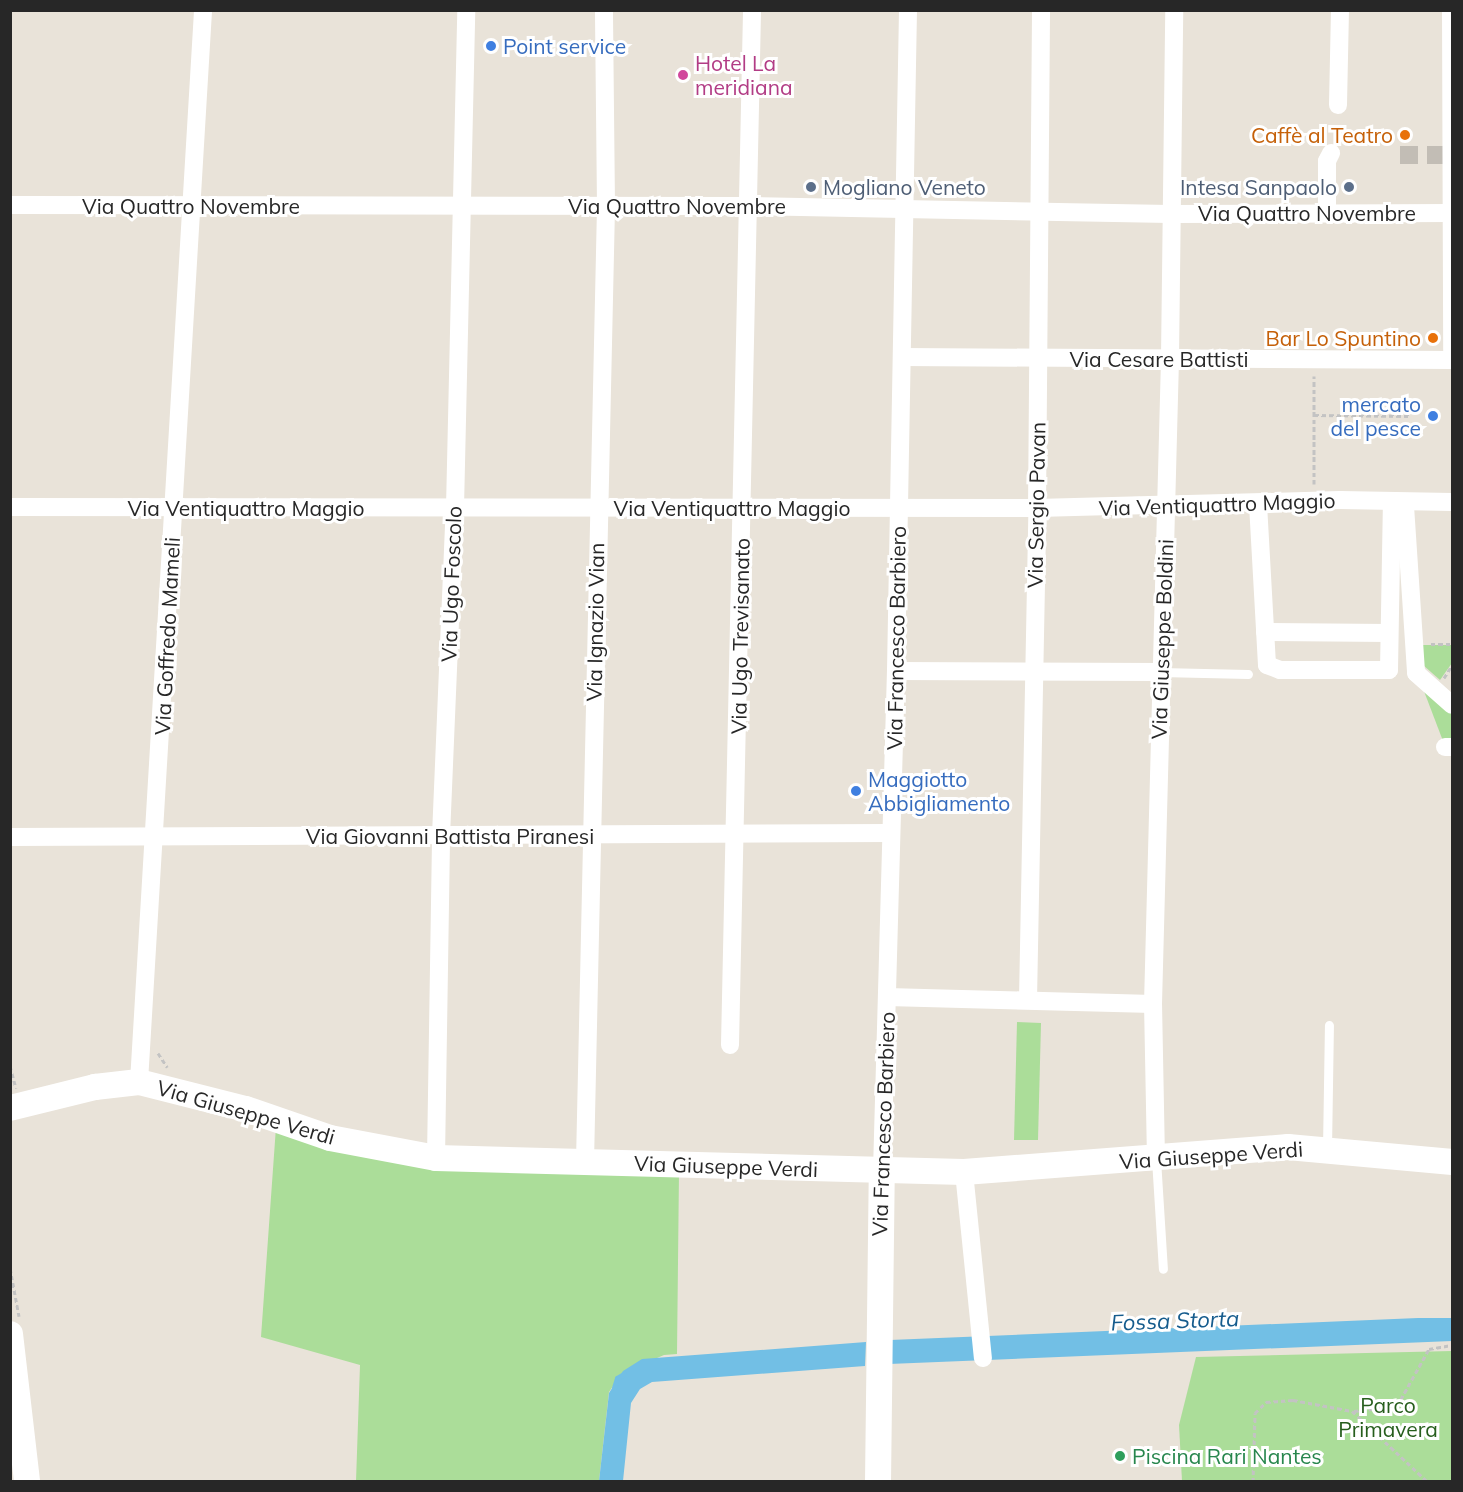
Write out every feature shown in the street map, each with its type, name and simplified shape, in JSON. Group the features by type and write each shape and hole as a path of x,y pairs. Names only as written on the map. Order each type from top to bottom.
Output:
{"street":[{"name":"Via Goffredo Mameli","path":"139,1082 203,10"},
{"name":"Via Ugo Foscolo","path":"436,1158 441,836 454,508 466,10"},
{"name":"Via Ignazio Vian","path":"585,1162 597,508 606,206 604,10"},
{"name":"Via Ugo Trevisanato","path":"730,1045 752,10"},
{"name":"Via Francesco Barbiero","path":"878,1482 882,1171 896,671 908,10"},
{"name":"Via Sergio Pavan","path":"1028,1000 1041,212 1041,10"},
{"name":"Via Giuseppe Boldini","path":"1155,1159 1153,1004 1170,358 1174,10"},
{"path":"1338,105 1340,10"},
{"path":"1451,10 1452,360"},
{"path":"1327,213 1327,161 1330,153"},
{"name":"Via Quattro Novembre","path":"10,205 461,204 904,208 1170,214 1452,213"},
{"name":"Via Cesare Battisti","path":"902,357 1452,360"},
{"name":"Via Ventiquattro Maggio","path":"10,507 1037,508 1452,502"},
{"path":"1258,504 1267,665 1280,670 1389,670 1389,633 1405,549"},
{"path":"1399,504 1416,673 1452,705"},
{"path":"1265,632 1389,633"},
{"path":"896,671 1160,672"},
{"name":"Via Giovanni Battista Piranesi","path":"10,837 890,833"},
{"path":"887,997 1153,1004"},
{"name":"Via Giuseppe Verdi","path":"13,1099 139,1082 246,1109 330,1138 436,1158 964,1172 1279,1148 1327,1149 1452,1162"},
{"path":"964,1172 983,1357"},
{"path":"10,1334 27,1482"}],"lane":[{"path":"1160,672 1248,674"},
{"path":"1327,1149 1329,1025"},
{"path":"1155,1159 1163,1269"}],"path":[{"path":"1314,369 1314,494"},
{"path":"1314,415 1410,416"},
{"path":"1414,644 1452,644"},
{"path":"142,1046 155,1048 165,1066 176,1070"},
{"path":"13,1099 27,1088"},
{"path":"1253,1482 1252,1425 1261,1406 1293,1400 1351,1411 1370,1412 1397,1406 1429,1349 1452,1344"},
{"path":"1351,1411 1428,1482"}],"green space":[{"path":"1421,645 1452,645 1452,663 1440,680 1423,665"},
{"path":"1422,686 1452,713 1452,741 1443,741"},
{"path":"1017,1022 1041,1023 1038,1140 1014,1140"},
{"path":"276,1127 679,1172 677,1354 664,1355 622,1373 609,1392 599,1481 356,1481 360,1365 261,1337"},
{"name":"Parco Primavera","path":"1452,1351 1452,1481 1182,1481 1179,1425 1196,1357"}],"water":[{"path":"1452,1318 1452,1341 889,1364 890,1340"},
{"path":"866,1342 865,1366 652,1382 640,1389 631,1403 623,1481 599,1481 609,1393 623,1371 642,1359"}],"waterway":[{"name":"Fossa Storta","path":"614,1388 617,1378 624,1374"}],"tunnel":[{"path":"1400,155 1452,155"}],"place":[{"name":"Point service","path":"491,46"},
{"name":"Hotel La meridiana","path":"683,75"},
{"name":"Caffè al Teatro","path":"1405,135"},
{"name":"Mogliano Veneto","path":"811,187"},
{"name":"Intesa Sanpaolo","path":"1349,187"},
{"name":"Bar Lo Spuntino","path":"1433,338"},
{"name":"mercato del pesce","path":"1433,416"},
{"name":"Maggiotto Abbigliamento","path":"856,791"},
{"name":"Piscina Rari Nantes","path":"1120,1456"}]}
